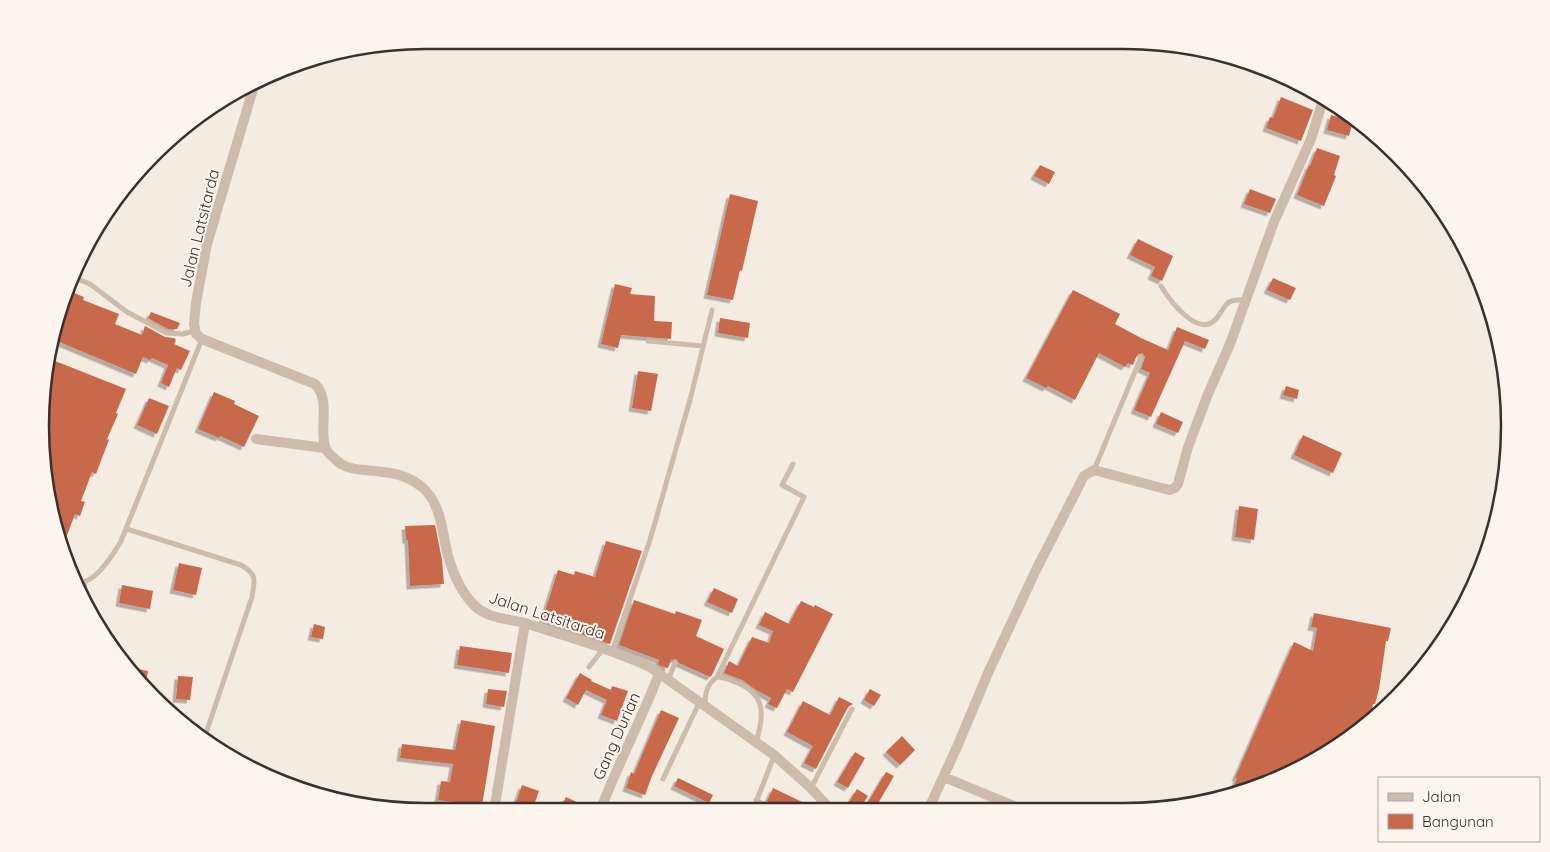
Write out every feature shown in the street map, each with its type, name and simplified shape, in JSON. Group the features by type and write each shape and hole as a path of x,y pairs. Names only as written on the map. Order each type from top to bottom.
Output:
{"street":[{"name":"Jalan Latsitarda","path":"194,331 196,303 207,244 252,91"},
{"path":"931,803 988,673 1036,570 1082,479 1086,474 1094,470 1169,490 1177,486 1192,438 1246,300 1274,222 1311,139 1322,104"},
{"path":"194,331 199,338 315,384 321,392 325,448 256,439"},
{"name":"Jalan Latsitarda","path":"325,448 340,465 351,469 385,472 401,476 421,486 428,493 437,508 451,566 462,590 473,605 488,615 525,623 636,661 664,677 774,755 811,788 822,803"},
{"path":"495,803 525,623"},
{"name":"Gang Durian","path":"603,803 643,715 664,677"},
{"path":"944,777 1007,803"}],"lane":[{"path":"78,279 84,281 139,319 167,333 183,334 194,331"},
{"path":"1160,286 1181,312 1200,323 1215,320 1231,301 1237,299 1246,300"},
{"path":"589,667 608,651 650,540 712,310"},
{"path":"84,586 85,582 92,577 116,550 127,529 202,339"},
{"path":"648,341 703,346"},
{"path":"1094,470 1140,357"},
{"path":"663,779 702,705 709,684 717,677 804,498 782,485 793,464"},
{"path":"127,529 240,565 251,571 254,577 252,597 206,733"},
{"path":"664,677 675,664"},
{"path":"717,677 726,678 747,688 758,698 762,712 756,742"},
{"path":"811,788 852,709"},
{"path":"755,803 774,755"},
{"path":"756,800 761,803"}],"building":[{"path":"1281,97 1313,110 1301,141 1266,128 1270,117 1273,118"},
{"path":"1331,115 1342,118 1352,125 1349,136 1327,130"},
{"path":"1317,148 1340,156 1334,175 1336,176 1324,206 1297,195"},
{"path":"1040,165 1055,172 1049,184 1034,176"},
{"path":"1250,189 1276,199 1270,213 1244,204"},
{"path":"730,194 758,201 742,271 740,270 733,300 707,295"},
{"path":"1138,239 1173,256 1162,281 1151,276 1155,267 1130,255"},
{"path":"1273,278 1296,288 1290,300 1267,290"},
{"path":"615,284 632,288 630,294 655,296 654,321 672,322 671,339 621,335 618,348 601,344"},
{"path":"1073,290 1120,314 1115,324 1168,350 1177,327 1209,340 1205,349 1185,341 1151,417 1134,410 1150,373 1141,369 1145,357 1142,353 1137,355 1133,365 1128,363 1125,367 1099,353 1075,400 1048,386 1046,388 1026,378"},
{"path":"74,293 84,297 83,300 119,314 115,324 142,335 145,326 165,337 174,338 176,340 174,344 190,351 181,370 177,368 169,387 161,383 168,365 152,358 150,360 143,357 136,374 59,342"},
{"path":"151,312 180,323 177,329 168,329 148,318"},
{"path":"720,318 750,323 748,338 718,333"},
{"path":"55,361 126,389 96,474 92,472 81,501 85,502 80,516 75,514 66,538 56,500 50,451 50,401"},
{"path":"638,371 658,374 651,411 632,408"},
{"path":"1286,386 1299,390 1297,399 1283,395"},
{"path":"214,392 235,401 234,404 259,416 244,447 198,429"},
{"path":"149,398 169,406 157,434 137,425"},
{"path":"1161,412 1183,422 1178,433 1156,424"},
{"path":"1303,435 1342,453 1333,473 1294,455"},
{"path":"1239,506 1258,509 1254,540 1235,537"},
{"path":"435,525 442,560 444,584 410,586 408,540 406,540 405,526"},
{"path":"606,541 642,551 610,644 542,621 558,570 574,575 575,571 595,577"},
{"path":"179,563 202,568 196,595 173,590"},
{"path":"122,585 153,591 150,609 119,603"},
{"path":"714,588 738,599 732,613 707,602"},
{"path":"634,600 675,614 676,611 702,620 696,636 724,649 712,675 710,677 679,663 676,659 671,660 668,668 660,666 658,664 659,660 619,645"},
{"path":"801,601 814,607 815,605 833,614 793,692 787,689 777,708 768,704 771,698 742,680 724,673 729,661 738,666 752,637 769,643 773,631 759,625 765,612 789,624"},
{"path":"1314,613 1391,628 1388,641 1386,641 1379,689 1372,711 1334,740 1313,753 1268,775 1234,786 1237,778 1235,778 1294,642 1313,651 1317,628 1311,627"},
{"path":"314,624 325,627 323,639 311,637"},
{"path":"460,646 512,653 509,673 457,665"},
{"path":"137,669 148,671 146,680"},
{"path":"580,673 591,681 611,690 612,686 628,691 617,721 601,715 607,700 586,690 578,705 566,698"},
{"path":"178,676 193,677 190,700 176,699"},
{"path":"488,689 507,691 504,707 486,704"},
{"path":"870,689 881,695 874,706 864,700"},
{"path":"839,697 853,704 848,707 816,769 804,763 813,746 787,732 803,701 830,715"},
{"path":"661,710 679,718 645,795 626,788 631,772 634,774"},
{"path":"461,720 495,726 482,803 460,803 438,800 441,781 450,782 453,764 400,758 402,744 455,750"},
{"path":"902,736 915,750 900,765 886,752"},
{"path":"855,752 865,758 848,788 837,782"},
{"path":"886,772 894,776 878,803 868,802"},
{"path":"678,778 713,795 709,803 674,786"},
{"path":"522,785 539,791 535,803 516,803"},
{"path":"773,788 804,803 770,803 767,801"},
{"path":"857,789 868,796 864,803 848,803"},
{"path":"566,797 579,803 563,803"}]}
